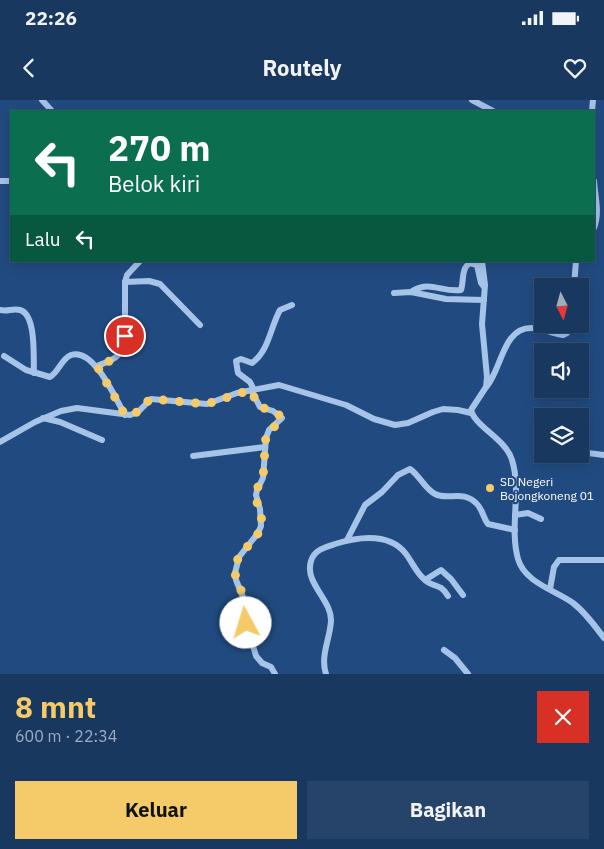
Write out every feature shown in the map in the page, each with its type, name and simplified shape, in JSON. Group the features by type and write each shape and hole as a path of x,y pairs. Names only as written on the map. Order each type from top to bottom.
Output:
{"street":[{"path":"42,100 51,110"},
{"path":"472,100 491,110"},
{"path":"595,188 598,210 595,224"},
{"path":"97,366 116,358 125,346 125,282 127,275 139,262"},
{"path":"482,262 485,275 482,324 487,366 486,387"},
{"path":"575,278 576,262"},
{"path":"411,292 424,286 461,290 464,269 470,263 478,266 481,283 485,288"},
{"path":"125,282 149,281 160,284 200,325"},
{"path":"394,292 411,292 446,299 484,300"},
{"path":"275,674 271,667 262,663 256,656 245,619 245,602 235,573 239,557 258,534 261,526 260,510 256,495 263,478 267,434 282,417 273,411 260,407 250,382 238,374 236,362 241,359 252,363 257,360 265,347 280,310 292,306"},
{"path":"0,310 18,310 26,313 29,318 32,329 34,373"},
{"path":"471,413 472,407 496,372 513,334 522,330 534,328"},
{"path":"554,333 563,335 568,333"},
{"path":"4,356 34,373 48,377 52,376 63,361 73,354 81,355 97,366 125,415"},
{"path":"0,442 43,418 61,411 77,408 125,415 138,412 151,399 207,404 252,390 279,385 346,405 374,419 395,425 408,423 443,409 471,413 507,450 512,460 516,481 515,530 518,560 534,581 550,588 575,604 604,638"},
{"path":"43,418 102,440"},
{"path":"193,456 265,447"},
{"path":"589,453 604,455"},
{"path":"347,540 365,505 382,492 398,475 410,469 435,494 468,497 478,505 488,524 515,530"},
{"path":"515,515 528,513 541,519"},
{"path":"326,674 324,656 331,618 328,607 314,583 310,564 311,558 317,551 347,540 364,538 384,540 405,553 424,580 431,585 441,587 448,596"},
{"path":"550,588 554,566 559,560 604,560"},
{"path":"424,580 441,570 451,579 463,595"},
{"path":"444,650 455,658 468,674"}],"place":[{"name":"SD Negeri Bojongkoneng 01","path":"490,488"}],"route":[{"path":"125,336 125,346 122,352 116,358 97,366 125,415 135,414 140,411 151,399 158,398 207,404 250,390 260,407 273,411 282,417 270,430 266,438 263,478 256,495 262,522 261,526 258,534 239,557 235,573 246,606 246,623"}]}
